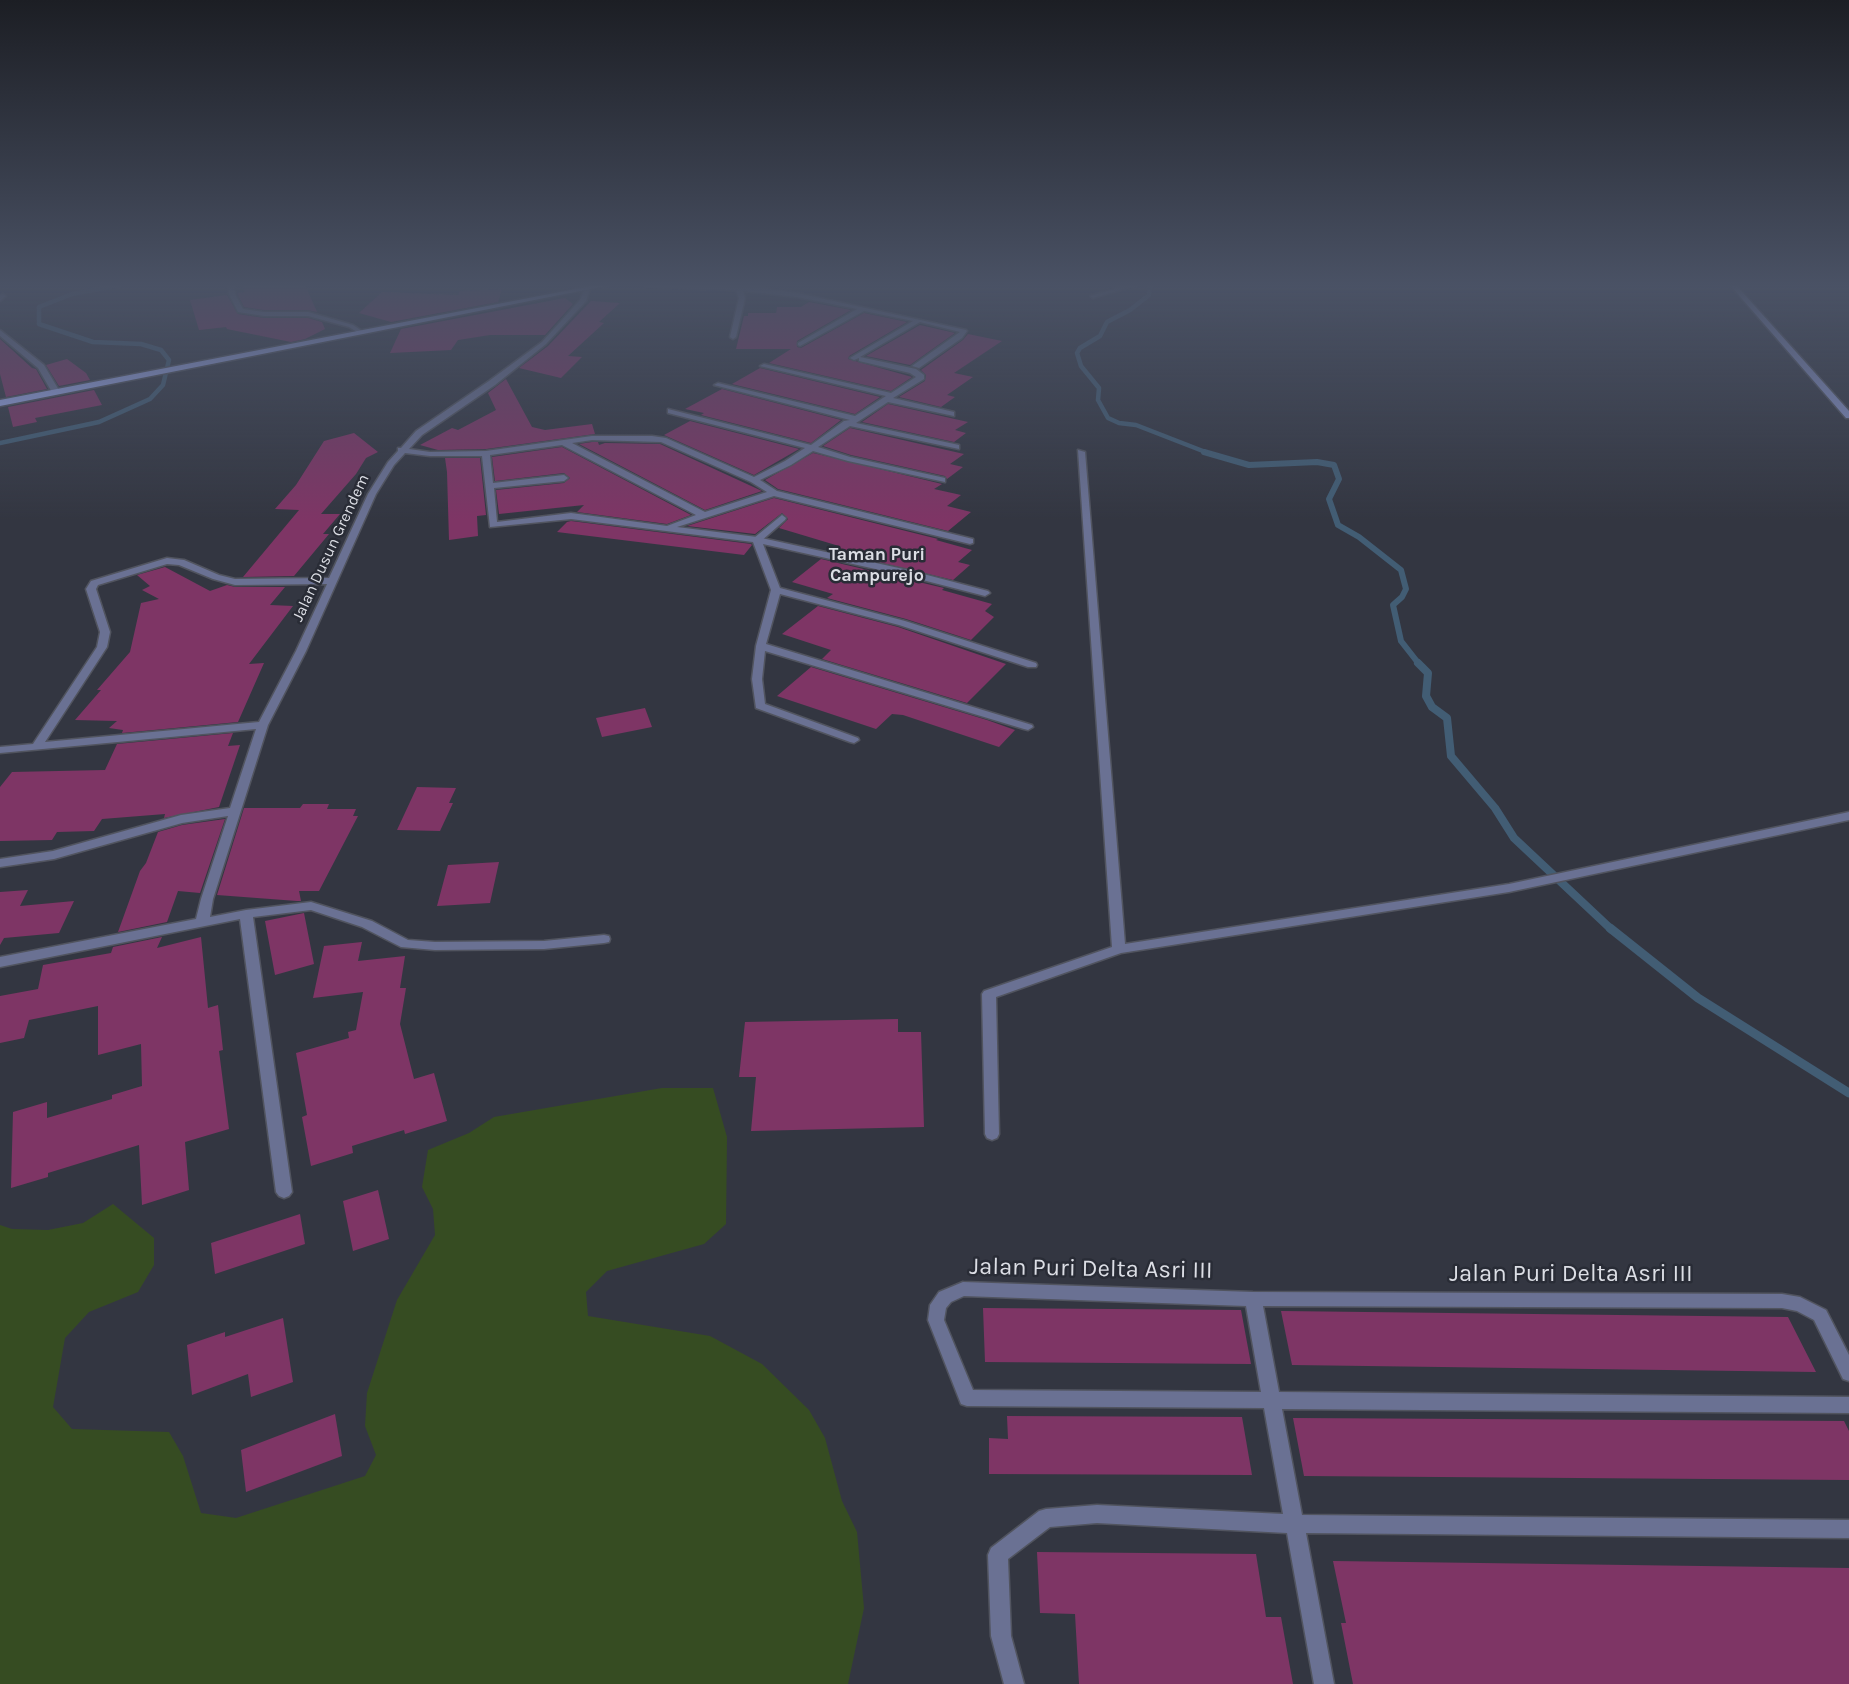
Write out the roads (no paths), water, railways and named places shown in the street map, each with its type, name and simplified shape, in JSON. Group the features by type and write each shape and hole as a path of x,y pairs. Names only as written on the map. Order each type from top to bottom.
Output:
{"main road":[{"path":"0,403 205,364"}],"street":[{"path":"37,364 56,392"},
{"name":"Jalan Dusun Grendem","path":"202,923 207,899 263,725 301,651 372,494 401,450 419,433 517,364"},
{"path":"754,480 788,463 921,377 920,374 877,364"},
{"path":"916,366 920,364"},
{"path":"1803,364 1849,416"},
{"path":"764,366 951,414"},
{"path":"718,385 856,419"},
{"path":"670,411 810,447 887,470 942,480"},
{"path":"847,423 956,447"},
{"path":"401,450 430,454 486,453 592,438 652,438 663,440 754,480 774,493 970,542"},
{"path":"565,443 705,516"},
{"path":"1081,452 1119,949"},
{"path":"486,453 493,525 571,516 757,540 908,573 985,593"},
{"path":"489,486 564,478"},
{"path":"664,528 774,493"},
{"path":"757,540 782,518"},
{"path":"757,540 776,590 761,646 757,679 760,706 854,740"},
{"path":"36,747 102,648 105,632 91,589 94,583 167,561 182,562 216,577 235,582 333,581"},
{"path":"776,590 902,623 1032,665"},
{"path":"761,646 1028,727"},
{"path":"0,750 263,725"},
{"path":"0,863 54,855 181,819 236,811"},
{"path":"992,1134 989,994 1119,949 1509,888 1849,816"},
{"path":"0,962 246,914 311,906 367,924 406,944 544,945 604,939"},
{"path":"246,914 284,1192"},
{"name":"Jalan Puri Delta Asri III","path":"1849,1373 1820,1315 1800,1304 1782,1300 1253,1299 963,1289 945,1297 938,1305 936,1320 967,1398 1849,1405"},
{"path":"1253,1299 1324,1684"},
{"path":"1014,1684 1001,1636 998,1555 1046,1518 1097,1514 1295,1524 1849,1529"}],"waterway":[{"path":"0,443 99,422 150,399 163,385 168,364"},
{"path":"1080,364 1099,388 1098,400 1108,418 1119,423 1136,425 1208,453"},
{"path":"1204,452 1249,465 1317,462 1334,465 1339,479 1329,499 1338,525 1359,537 1401,570 1406,589 1402,597 1393,605 1401,641 1419,664"},
{"path":"1419,664 1428,673 1426,696 1432,707 1447,718 1451,756 1495,808 1514,838 1612,930"},
{"path":"1610,928 1698,998 1849,1093"}],"district":[{"name":"Taman Puri Campurejo","path":"877,565"}]}
